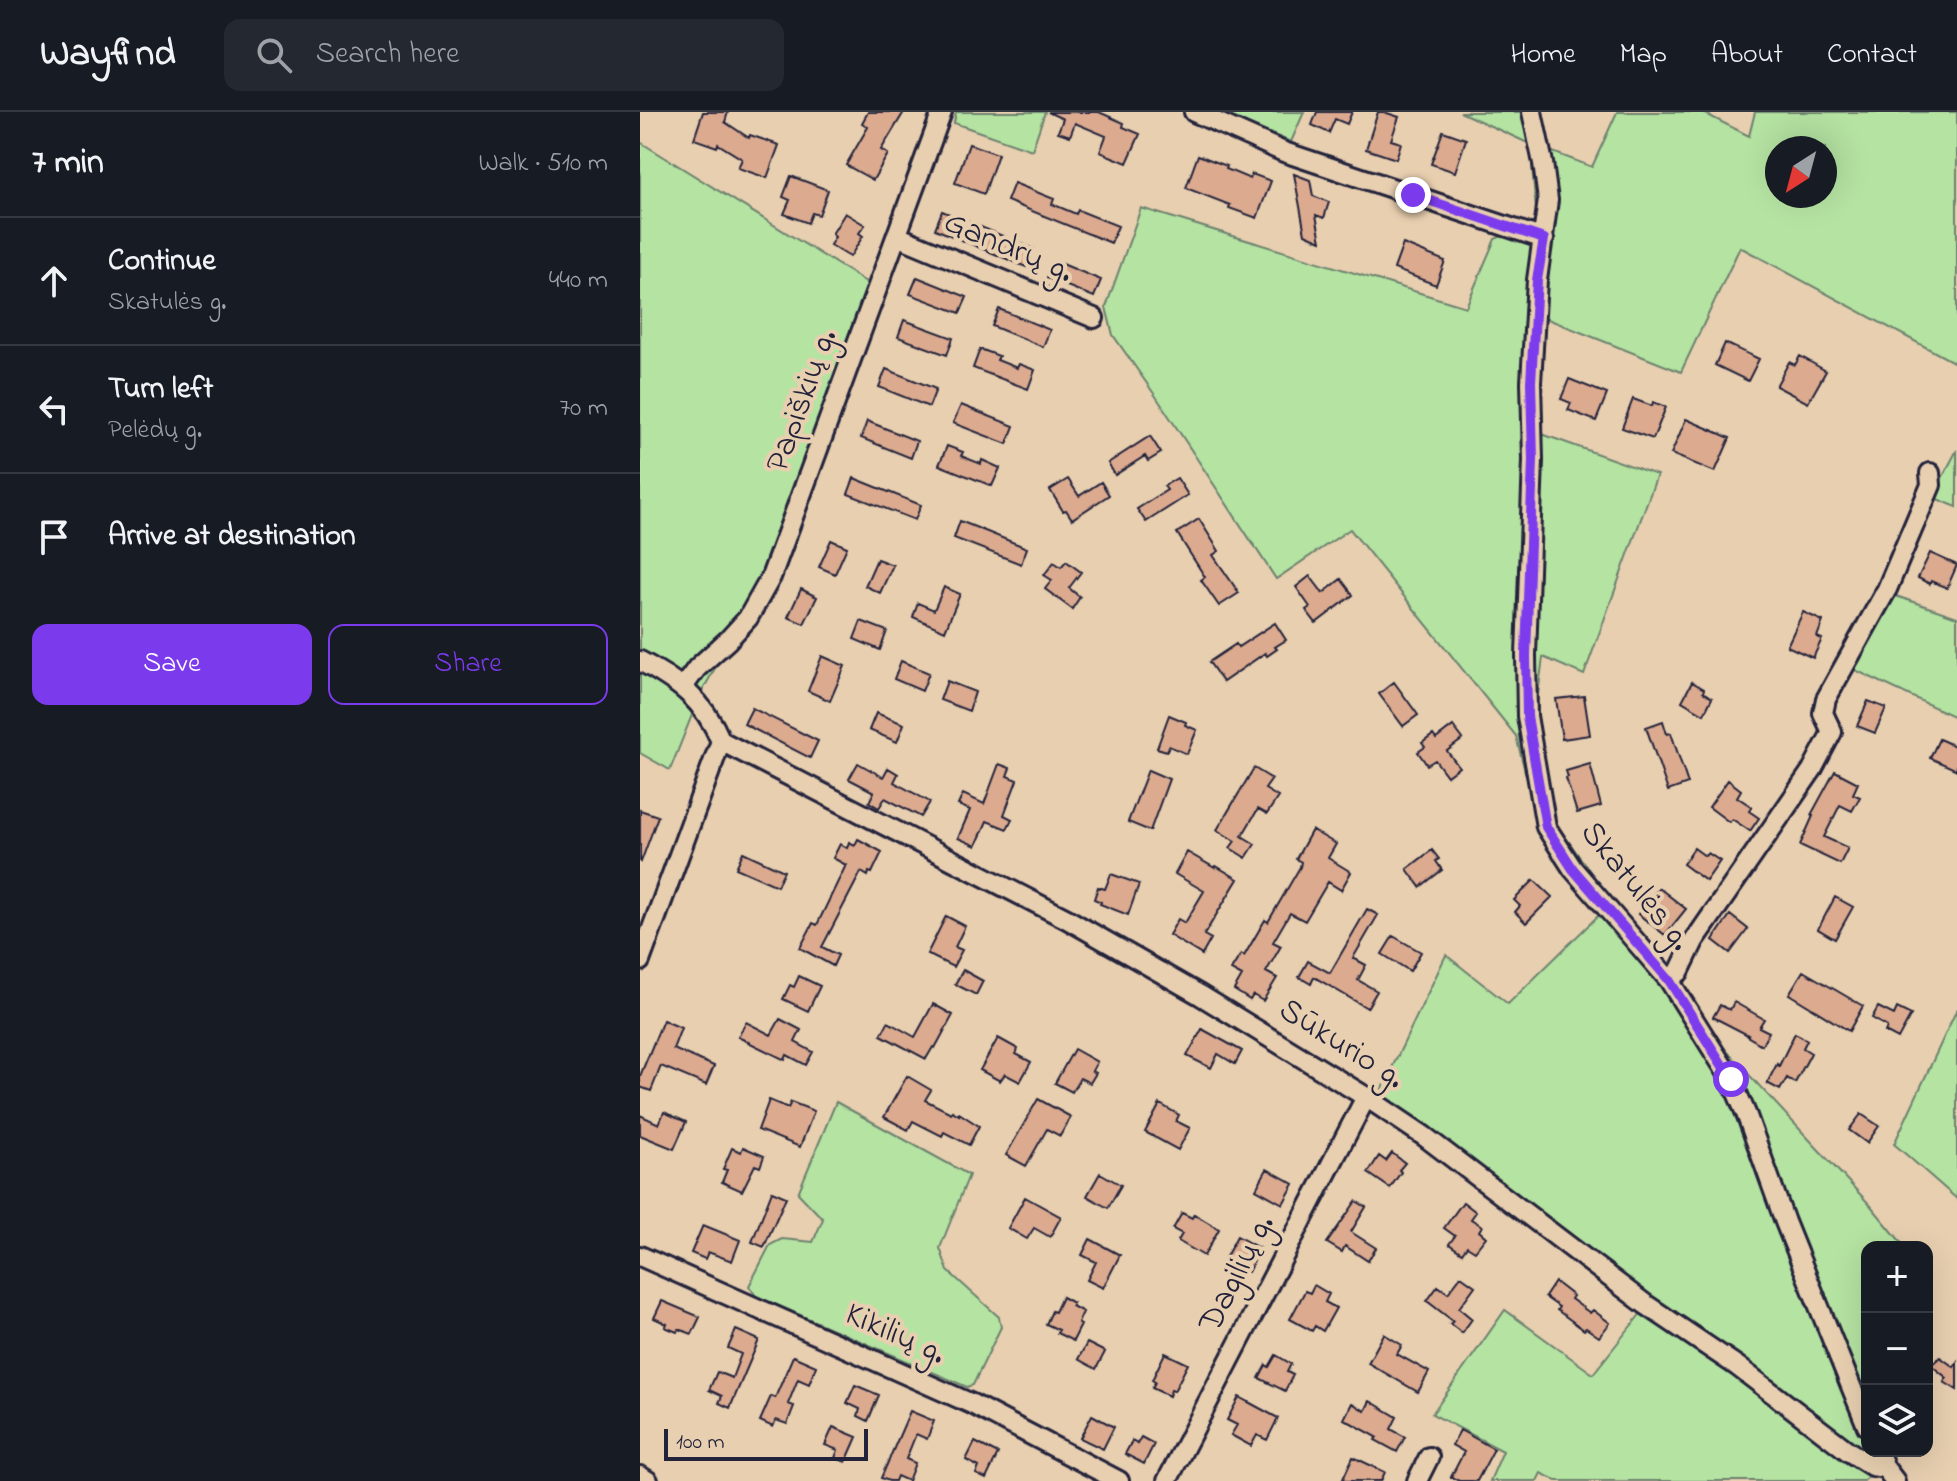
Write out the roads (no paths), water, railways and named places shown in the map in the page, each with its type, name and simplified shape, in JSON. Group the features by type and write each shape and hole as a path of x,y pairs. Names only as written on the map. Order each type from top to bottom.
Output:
{"street":[{"name":"Papiškių g.","path":"683,687 697,668 748,618 771,577 942,112"},
{"path":"1194,112 1284,152 1544,239"},
{"name":"Skatulės g.","path":"1532,112 1548,200 1537,280 1531,382 1533,460 1526,655 1527,716 1546,827 1569,862 1669,980 1731,1079 1861,1411"},
{"name":"Gandrų g.","path":"897,236 1094,318"},
{"path":"1669,980 1679,972 1694,941 1812,770 1832,732 1823,713 1826,699 1887,589 1931,485 1930,473"},
{"path":"640,661 683,687 713,723 721,741 640,961"},
{"name":"Sūkurio g.","path":"721,741 1078,925 1200,995 1366,1097 1424,1136 1645,1304 1737,1366 1848,1451 1872,1466 1880,1469 1886,1467"},
{"name":"Dagilių g.","path":"1167,1481 1366,1097"},
{"name":"Kikilių g.","path":"640,1256 972,1404 1119,1481"},
{"path":"1417,1481 1429,1457"},
{"path":"640,1476 648,1481"}]}
